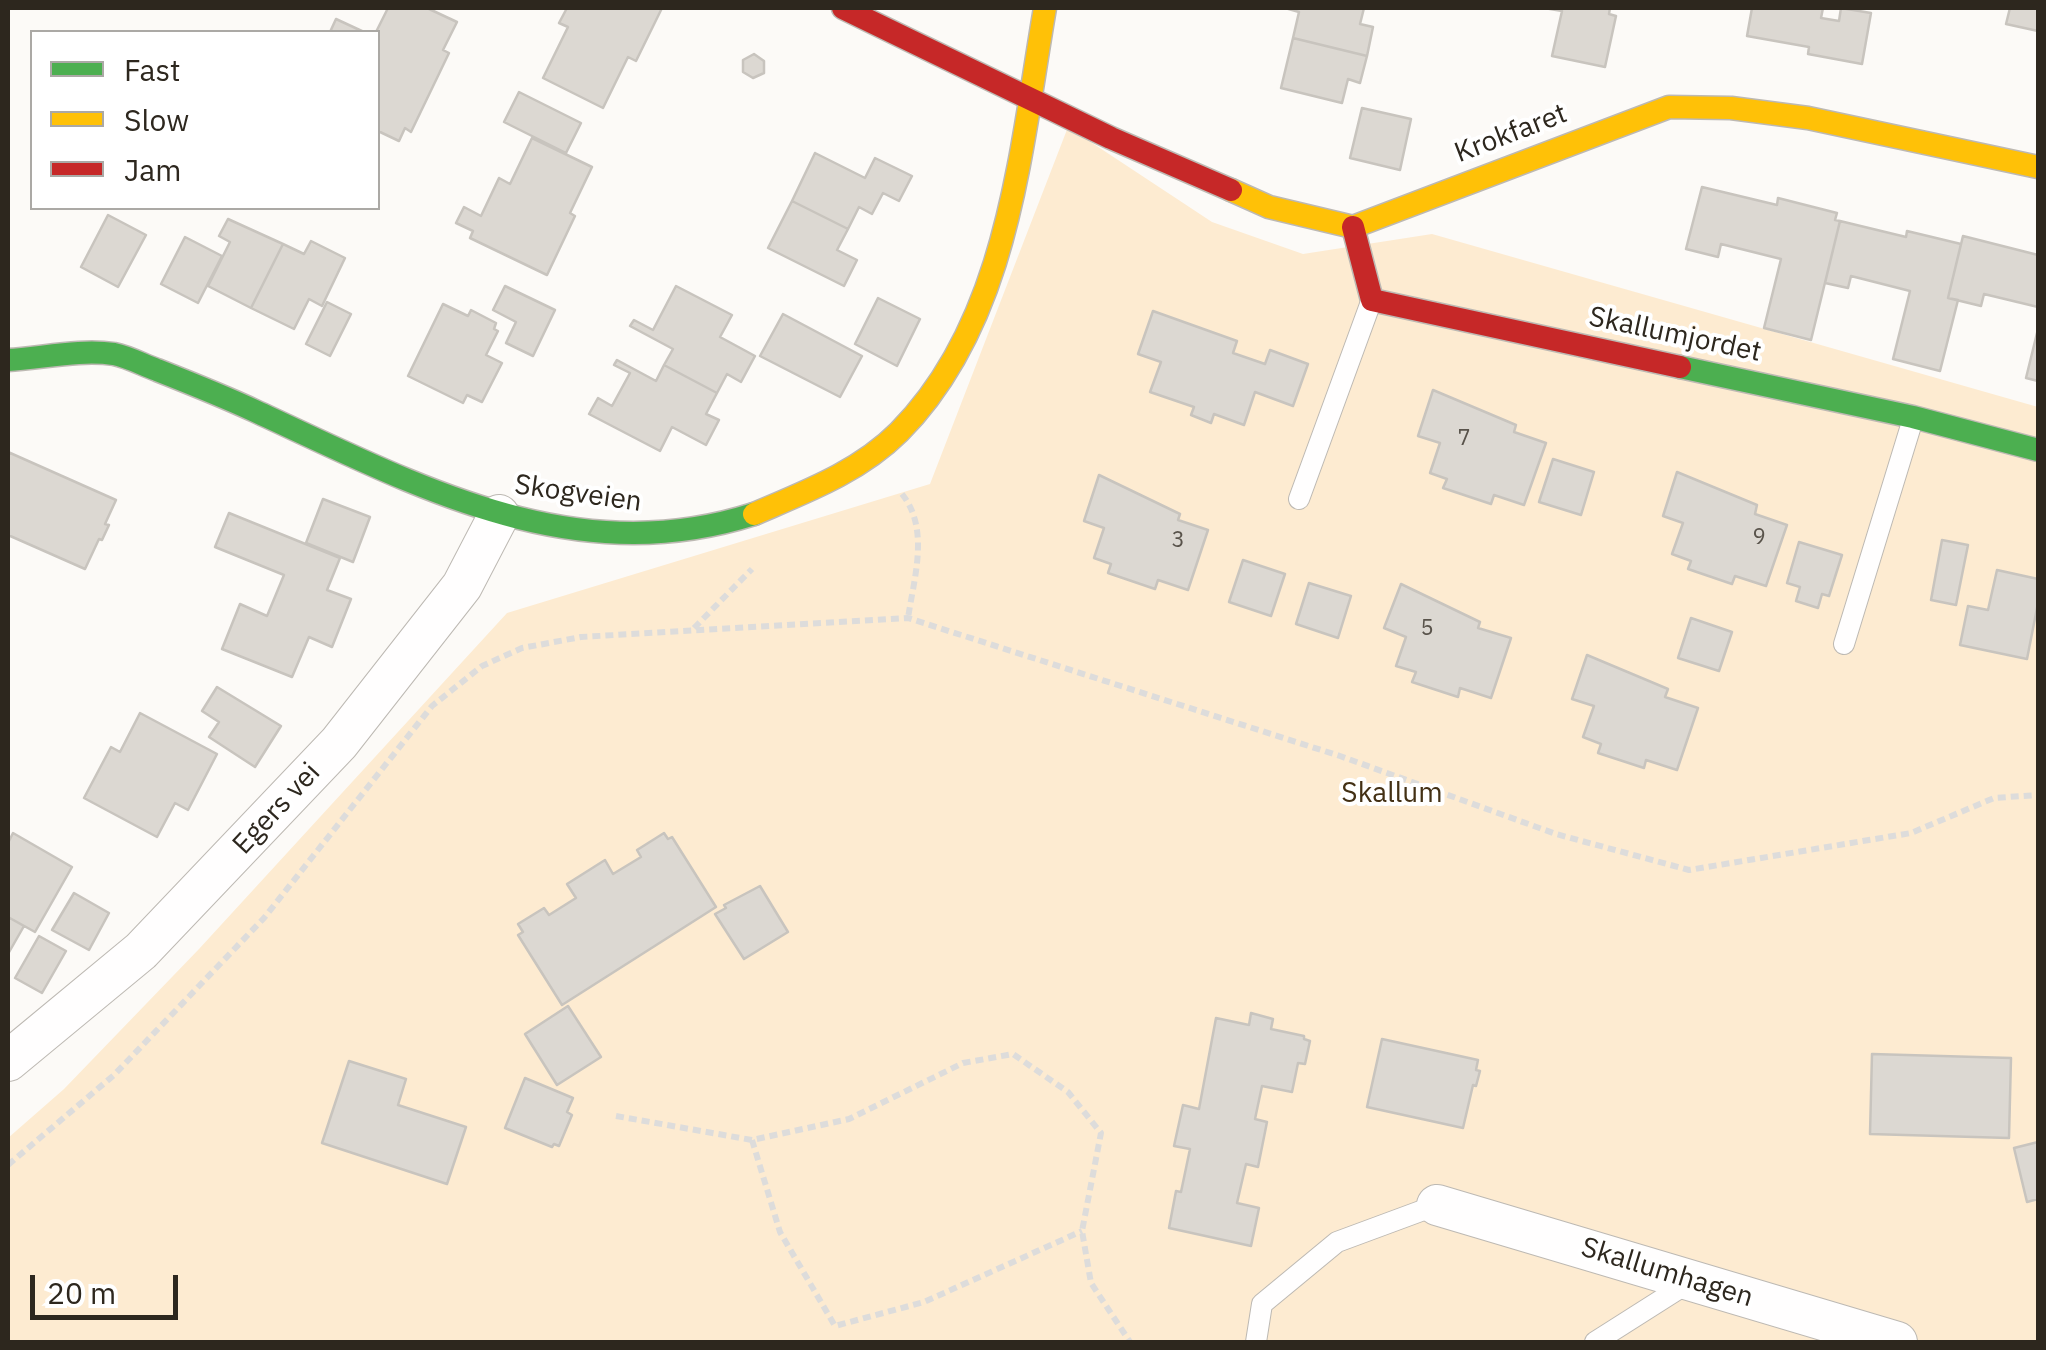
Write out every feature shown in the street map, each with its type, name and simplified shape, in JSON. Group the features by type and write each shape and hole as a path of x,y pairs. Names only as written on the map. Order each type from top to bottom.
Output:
{"street":[{"path":"843,8 1111,138 1269,208 1353,227 1372,300"},
{"name":"Skogveien","path":"8,360 113,354 200,386 371,464 500,515 578,530 651,534 720,525 784,505 831,484 872,456 923,408 956,362 992,278 1046,8"},
{"name":"Krokfaret","path":"1353,227 1669,108 1731,108 1808,118 2038,167"},
{"name":"Skallumjordet","path":"1372,300 1913,417 2038,450"},
{"name":"Egers vei","path":"8,1061 142,952 339,743 462,586 500,515"},
{"name":"Skallumhagen","path":"1437,1204 1896,1342"}],"lane":[{"path":"1299,499 1372,300"},
{"path":"1844,644 1913,417"},
{"path":"1256,1342 1262,1304 1337,1242 1437,1204"},
{"path":"1595,1342 1692,1280"}],"path":[{"path":"872,456 912,507 919,544 908,618"},
{"path":"8,1165 114,1075 264,918 432,706 482,666 522,648 580,638 908,618 1340,756 1556,834 1689,870 1910,833 1994,798 2038,795"},
{"path":"616,1116 752,1140 849,1118 962,1063 1014,1054 1068,1092 1100,1134 1082,1231 1091,1282 1130,1342"},
{"path":"752,1140 780,1232 835,1326 924,1302 1082,1231"}],"green space":[{"name":"Skallum","path":"1068,127 1212,222 1303,254 1432,234 2038,407 2038,1342 8,1342 8,1138 64,1089 199,949 507,613 930,484"}],"building":[{"path":"388,8 427,8 457,22 443,50 449,53 411,132 405,128 399,141 380,132 377,30"},
{"path":"567,8 662,8 636,61 628,57 603,108 543,78 568,27 559,23"},
{"path":"1285,8 1364,8 1360,24 1373,27 1367,56 1293,38 1299,12"},
{"path":"1544,8 1610,8 1609,14 1616,16 1605,67 1552,56 1562,11"},
{"path":"1752,8 1823,8 1821,18 1839,21 1841,8 1871,13 1862,64 1808,54 1809,47 1747,36"},
{"path":"2010,8 2038,8 2038,31 2006,24"},
{"path":"336,19 360,30 331,30"},
{"path":"1293,38 1367,56 1360,83 1348,79 1342,103 1281,88"},
{"path":"754,54 764,61 764,73 753,78 743,72 743,60"},
{"path":"519,92 581,123 566,153 504,122"},
{"path":"1362,108 1411,119 1400,170 1350,158"},
{"path":"532,138 592,167 570,213 575,216 547,275 470,238 473,231 456,223 464,207 481,216 499,178 510,184"},
{"path":"815,153 865,178 875,158 912,176 899,201 883,193 872,214 859,207 848,229 792,201"},
{"path":"1702,187 1777,205 1778,198 1837,213 1835,220 1840,221 1811,340 1764,328 1781,259 1721,244 1718,257 1686,249"},
{"path":"792,201 848,229 837,250 857,260 844,286 768,248"},
{"path":"108,215 146,235 118,287 81,267"},
{"path":"228,219 283,244 251,308 208,286 230,242 219,236"},
{"path":"1840,221 1906,237 1907,231 1961,244 1948,298 1958,300 1940,371 1893,359 1910,291 1851,276 1848,288 1825,283"},
{"path":"1963,236 2038,255 2038,307 1984,294 1981,306 1948,298"},
{"path":"185,237 222,256 198,303 161,284"},
{"path":"311,241 345,258 322,306 309,299 294,329 251,308 283,244 304,254"},
{"path":"505,286 555,310 533,356 506,343 516,322 493,310"},
{"path":"676,286 732,315 720,337 755,356 741,382 727,374 717,393 664,365 673,349 630,326 634,320 653,330"},
{"path":"878,298 920,319 897,366 855,344"},
{"path":"327,302 351,314 330,356 306,344"},
{"path":"443,304 468,316 471,310 496,323 494,329 498,331 486,355 502,363 482,402 467,395 463,403 408,376"},
{"path":"1153,311 1237,341 1233,353 1265,364 1270,350 1308,364 1293,406 1255,392 1244,425 1214,414 1211,423 1191,415 1194,407 1150,392 1161,362 1138,354"},
{"path":"783,314 862,356 840,397 760,356"},
{"path":"2038,329 2038,381 2026,378"},
{"path":"617,360 656,381 664,365 717,393 706,414 719,420 706,445 672,427 660,451 589,414 598,398 612,406 630,373 614,365"},
{"path":"1433,390 1516,425 1514,432 1546,443 1524,505 1494,495 1491,504 1443,488 1447,479 1430,473 1440,443 1418,436"},
{"path":"8,452 116,500 105,524 109,525 85,569 8,535"},
{"path":"1553,459 1594,472 1581,515 1539,502"},
{"path":"1677,472 1757,505 1755,514 1787,525 1766,586 1735,576 1732,584 1688,569 1691,561 1672,554 1683,523 1663,516"},
{"path":"1099,475 1180,514 1178,520 1208,530 1188,590 1158,580 1155,589 1108,573 1111,564 1094,558 1104,528 1084,521"},
{"path":"323,499 370,517 353,562 306,543"},
{"path":"229,513 340,558 327,590 351,599 332,647 309,637 292,677 222,649 240,604 267,616 284,575 215,547"},
{"path":"1942,540 1968,545 1956,605 1931,600"},
{"path":"1799,542 1842,555 1829,596 1822,594 1818,608 1796,601 1800,587 1787,583"},
{"path":"1243,560 1285,574 1271,616 1229,602"},
{"path":"1997,570 2038,579 2038,603 2027,659 1960,645 1968,606 1988,610"},
{"path":"1309,583 1351,596 1338,638 1296,624"},
{"path":"1401,584 1480,622 1478,628 1511,638 1491,698 1460,688 1458,697 1412,682 1416,672 1396,666 1406,637 1384,628"},
{"path":"1691,618 1732,632 1719,671 1678,658"},
{"path":"1587,655 1668,689 1665,697 1698,708 1677,770 1646,760 1644,768 1598,753 1601,744 1583,737 1594,706 1572,699"},
{"path":"217,687 281,726 255,767 209,737 219,722 202,711"},
{"path":"140,713 217,754 188,810 175,803 157,837 84,798 111,747 120,752"},
{"path":"13,833 72,867 35,932 8,917 8,843"},
{"path":"664,833 668,839 672,837 716,907 562,1005 518,935 523,932 518,924 544,908 549,915 576,898 567,884 605,860 613,874 641,857 637,850"},
{"path":"760,886 788,932 744,959 715,914"},
{"path":"74,893 109,913 89,950 52,930"},
{"path":"8,917 24,926 8,954"},
{"path":"39,936 66,951 42,993 15,978"},
{"path":"568,1006 601,1057 557,1085 525,1034"},
{"path":"1251,1013 1273,1019 1271,1029 1304,1036 1310,1041 1305,1064 1298,1063 1292,1092 1262,1086 1255,1119 1267,1122 1258,1167 1246,1164 1237,1203 1259,1208 1251,1246 1169,1228 1190,1149 1174,1146 1183,1105 1199,1109 1216,1018 1249,1025"},
{"path":"1382,1039 1478,1060 1476,1070 1480,1071 1463,1128 1367,1107"},
{"path":"1872,1054 2011,1058 2009,1138 1870,1134"},
{"path":"349,1061 406,1079 398,1105 466,1127 447,1184 322,1143"},
{"path":"525,1078 573,1098 567,1112 572,1115 559,1146 552,1147 505,1128"},
{"path":"2038,1142 2038,1199 2027,1202 2014,1148"}],"traffic: fast":[{"path":"8,360 88,353 120,355 436,491 497,512 559,526 622,533 687,529 754,514"},
{"path":"1680,367 1913,417 2038,450"}],"traffic: slow":[{"path":"754,514 831,480 883,446 936,388 964,340 987,288 1004,233 1045,8"},
{"path":"1231,190 1269,207 1353,227 1669,107 1731,108 1808,118 2038,167"}],"traffic: jam":[{"path":"843,8 1111,138 1231,190"},
{"path":"1353,227 1372,300 1680,367"}]}
